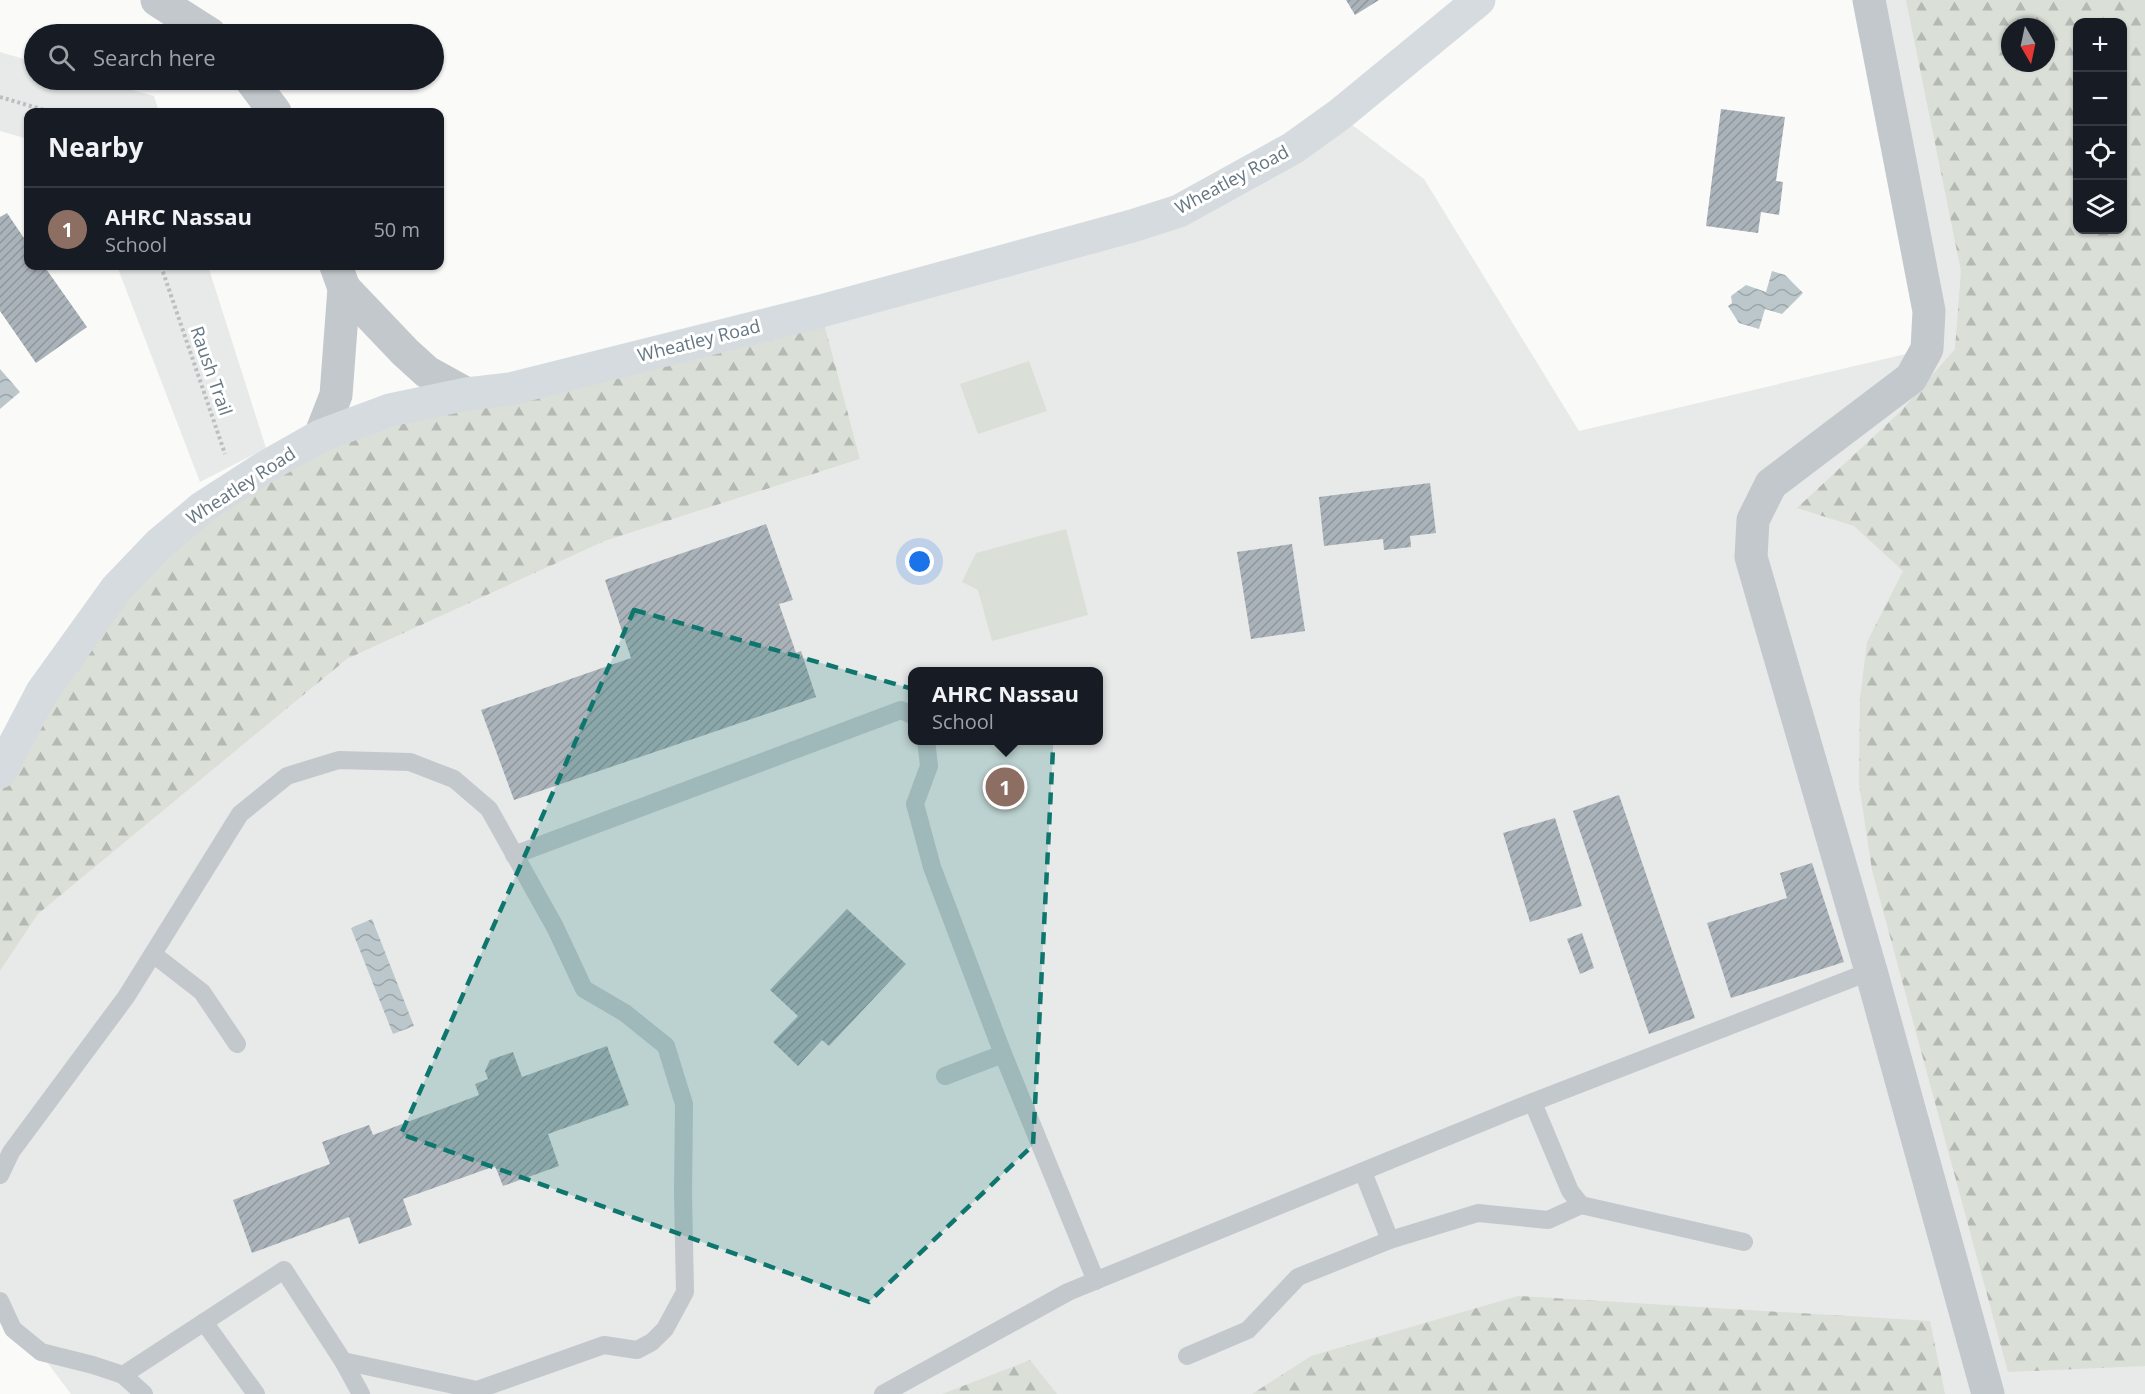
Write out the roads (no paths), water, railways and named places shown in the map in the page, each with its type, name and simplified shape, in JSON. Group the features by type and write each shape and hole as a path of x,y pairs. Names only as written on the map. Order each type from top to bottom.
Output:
{"main road":[{"name":"Wheatley Road","path":"0,772 42,692 116,589 203,507 262,469 320,436 390,410 467,394 510,389 821,311 1132,226 1179,211 1293,148 1339,115 1479,0"}],"street":[{"path":"157,0 194,24"},
{"path":"1869,0 1929,311 1927,349 1911,378 1772,484 1753,520 1751,557 1871,971 1988,1394"},
{"path":"258,90 272,108"},
{"path":"340,277 405,352 427,372 467,394"},
{"path":"320,436 336,395 340,277"}],"lane":[{"path":"514,855 901,710 908,713"},
{"path":"926,745 929,766 915,804 932,867 1003,1054 1096,1281"},
{"path":"0,1175 11,1152 126,997 240,814 287,776 339,760 410,762 454,779 489,809 555,927 584,989 625,1013 666,1046 684,1104 685,1292 665,1329 652,1342 637,1350 604,1345 477,1390 343,1361"},
{"path":"153,954 202,992 237,1044"},
{"path":"883,1394 1068,1292 1533,1102 1871,971"},
{"path":"945,1076 1003,1054"},
{"path":"1533,1102 1570,1191 1581,1205"},
{"path":"1364,1172 1390,1240"},
{"path":"1186,1356 1248,1330 1298,1276 1390,1240 1478,1214 1548,1220 1581,1205 1744,1242"},
{"path":"123,1375 284,1270 343,1361 361,1394"},
{"path":"0,1301 13,1329 41,1352 123,1375 144,1394"},
{"path":"204,1322 256,1394"}],"water":[{"path":"1772,271 1785,275 1803,293 1782,314 1765,309 1759,329 1739,323 1728,306 1732,303 1731,296 1746,285 1766,292"},
{"path":"0,369 20,392 0,409"},
{"path":"372,919 414,1026 393,1034 351,928"}],"place":[{"name":"AHRC Nassau","path":"1005,787"}]}
